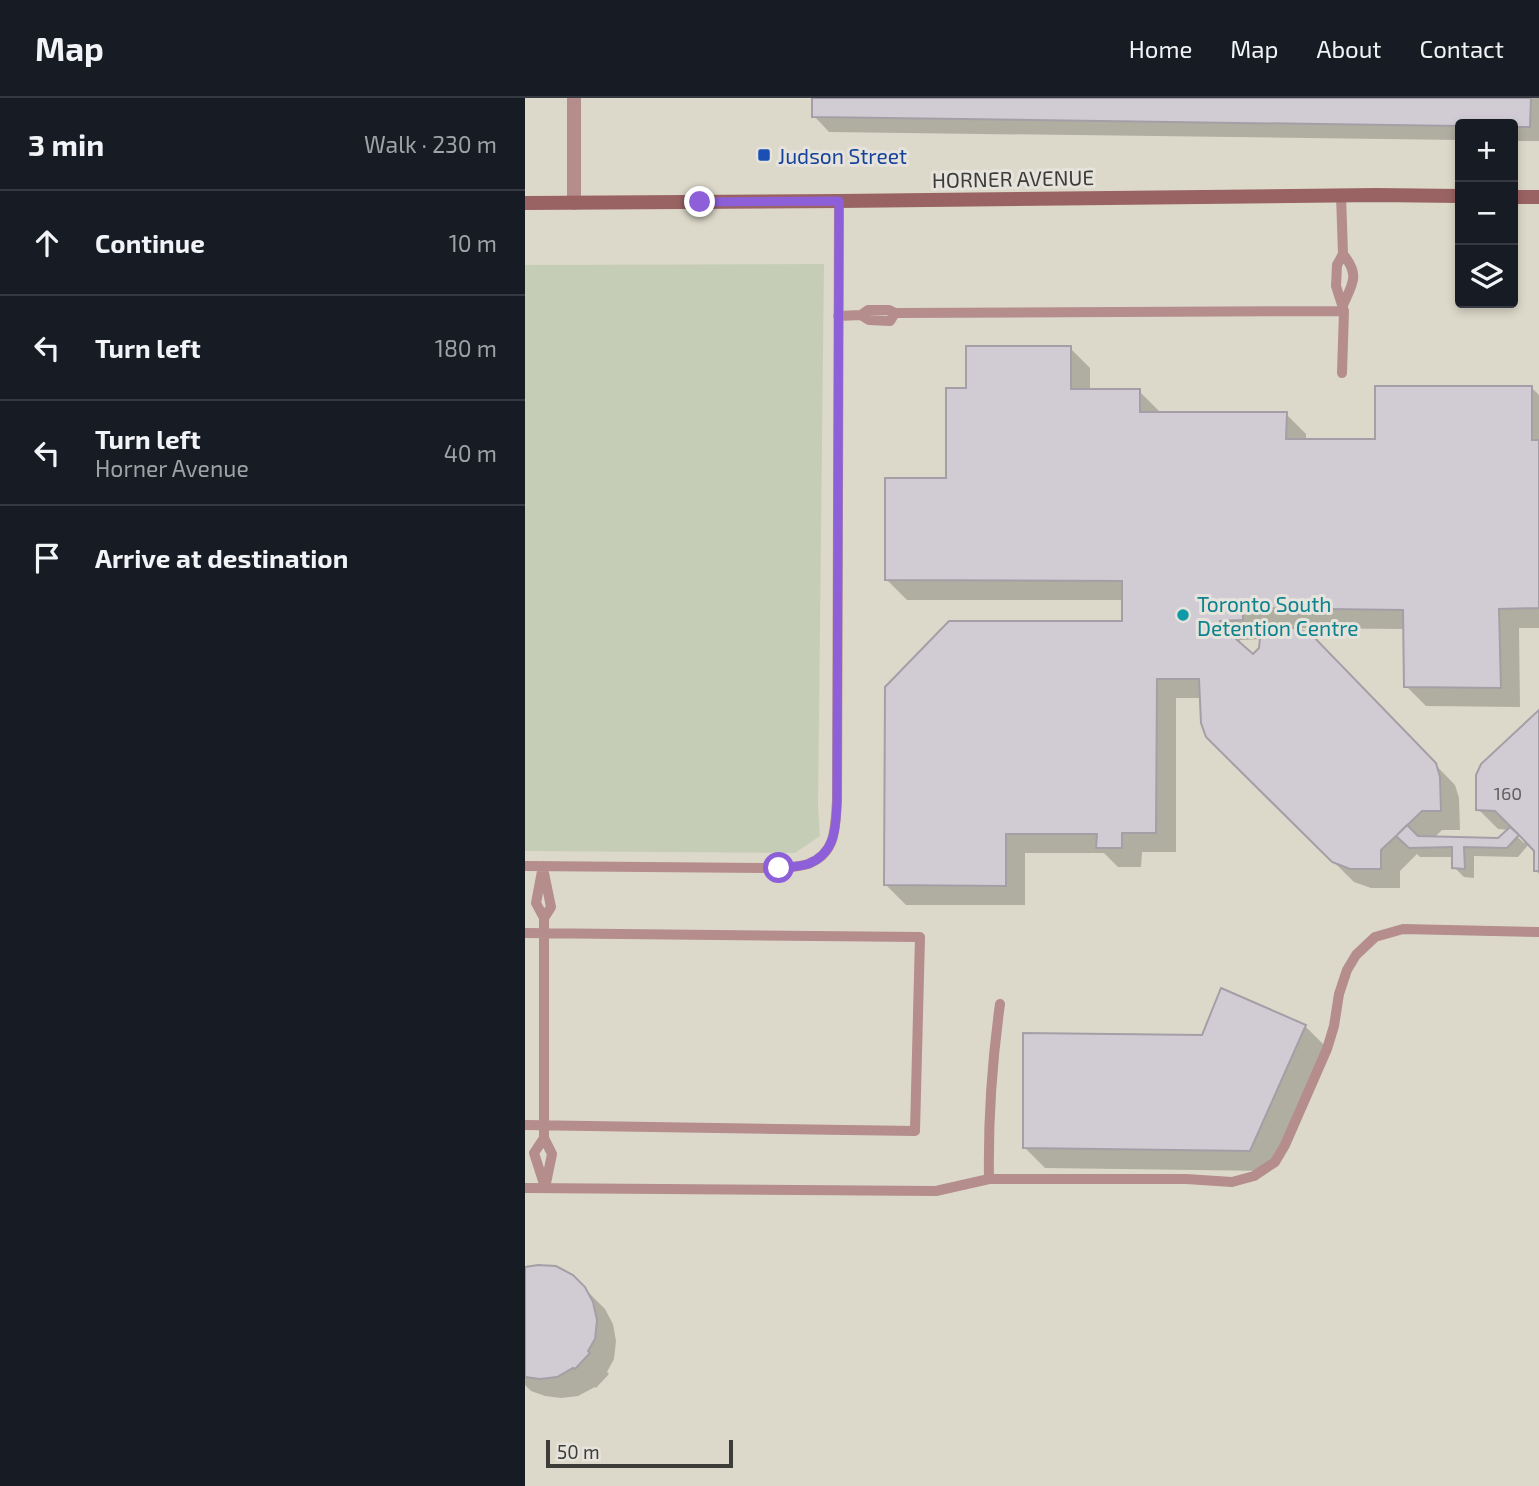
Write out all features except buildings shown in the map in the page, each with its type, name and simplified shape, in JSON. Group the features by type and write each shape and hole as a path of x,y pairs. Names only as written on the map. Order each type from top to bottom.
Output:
{"main road":[{"name":"HORNER AVENUE","path":"525,203 1455,196"},
{"path":"1518,197 1539,197"}],"street":[{"path":"574,98 574,203"}],"lane":[{"path":"1341,195 1343,254 1337,265 1336,286 1343,308 1342,373"},
{"path":"525,866 779,868 806,865 820,858 832,845 837,801 839,201"},
{"path":"1343,254 1352,266 1353,282 1343,308"},
{"path":"838,316 861,315 869,320 890,321 895,313 1343,308"},
{"path":"543,866 536,903 544,918 544,1138 534,1153 545,1188"},
{"path":"525,1188 936,1191 989,1179 1185,1179 1231,1182 1254,1176 1275,1162 1285,1145 1327,1049 1347,970 1356,955 1375,937 1403,929 1539,932"},
{"path":"525,933 920,937 915,1131 525,1125"},
{"path":"989,1179 996,1032 1000,1004"}],"shaded area":[{"path":"525,98 1539,98 1539,1486 525,1486"}],"green space":[{"path":"824,264 818,807 820,836 795,853 525,851 525,265"}],"place":[{"name":"Judson Street","path":"764,155"},
{"name":"Toronto South Detention Centre","path":"1183,615"}],"route":[{"path":"700,202 839,201 835,828 832,845 820,858 806,865 779,868"}]}
